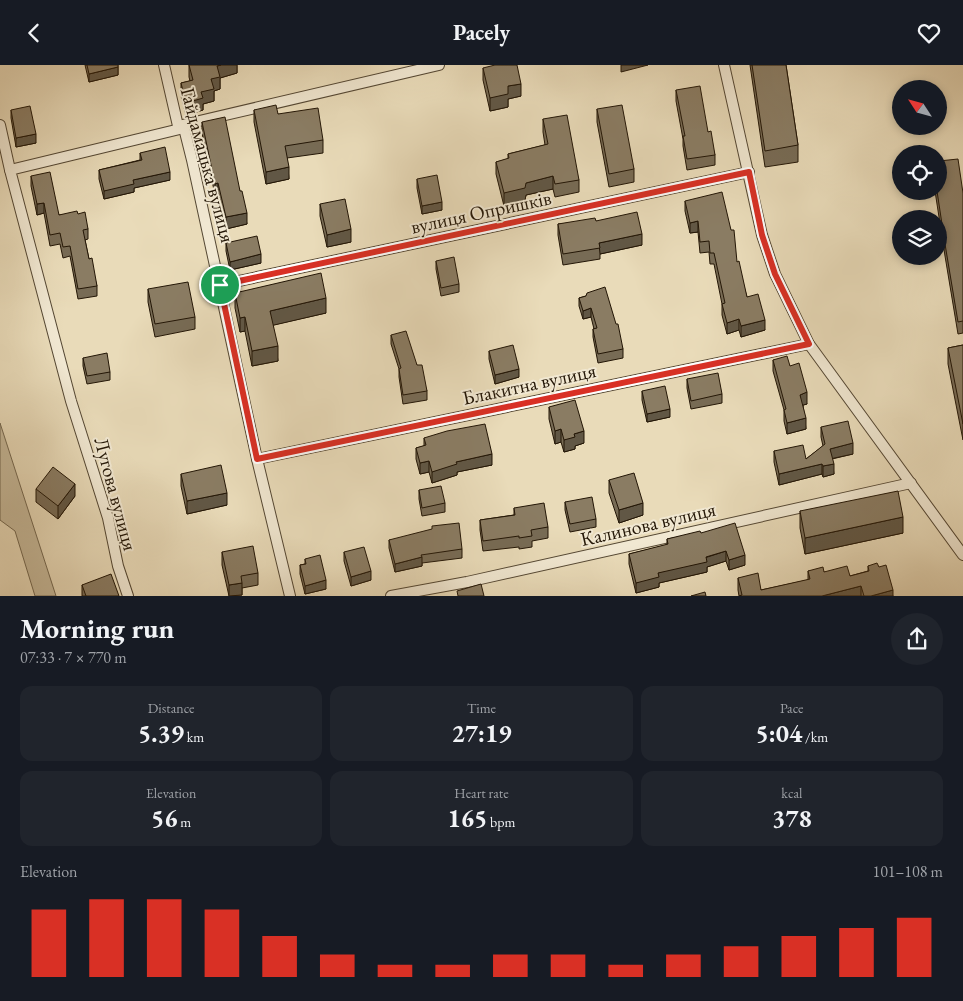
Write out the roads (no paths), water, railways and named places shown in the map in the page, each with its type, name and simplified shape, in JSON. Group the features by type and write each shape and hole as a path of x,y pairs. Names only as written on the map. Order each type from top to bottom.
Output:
{"street":[{"name":"Гайдамацька вулиця","path":"164,65 192,160 257,459 290,596"},
{"path":"10,170 439,65"},
{"path":"724,65 762,235 775,274 809,344 963,555"},
{"name":"Лугова вулиця","path":"0,125 10,170 71,401 108,518 118,566 128,596"},
{"name":"вулиця Опришків","path":"220,285 749,172"},
{"name":"Блакитна вулиця","path":"257,459 809,344"},
{"name":"Калинова вулиця","path":"391,596 467,582 911,483"}]}
